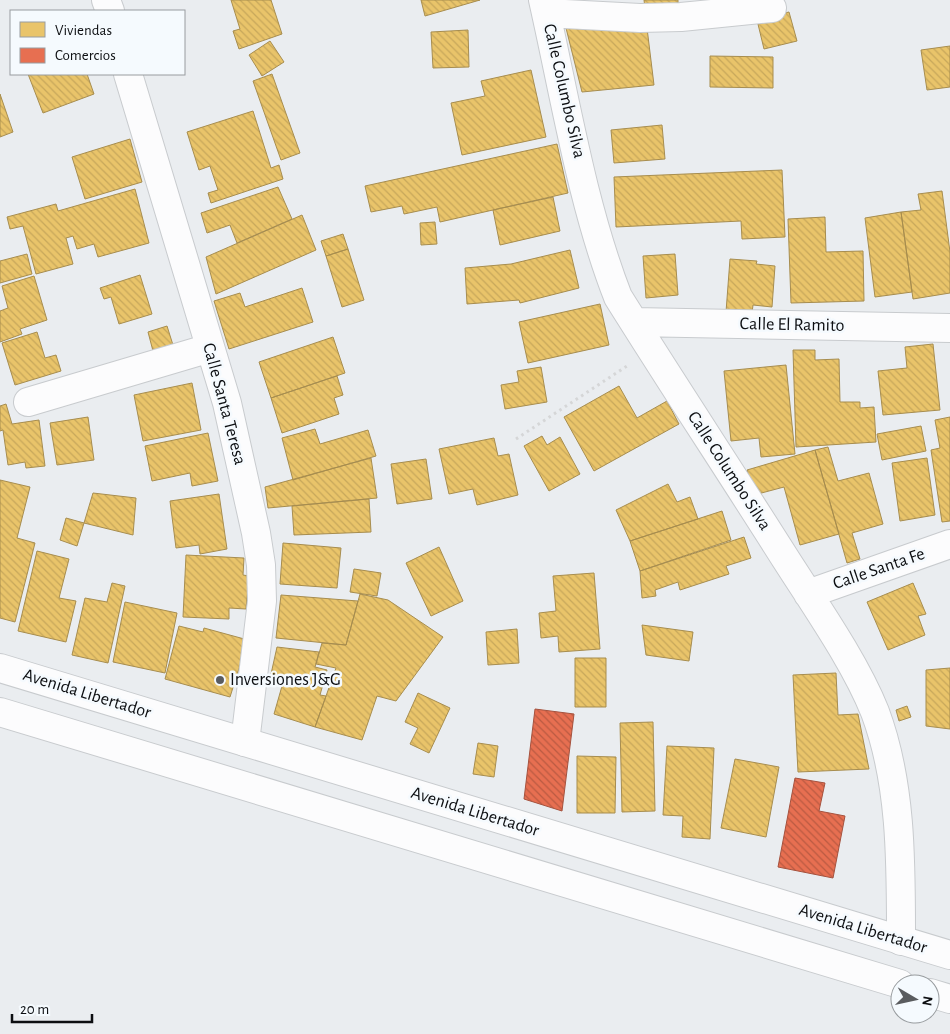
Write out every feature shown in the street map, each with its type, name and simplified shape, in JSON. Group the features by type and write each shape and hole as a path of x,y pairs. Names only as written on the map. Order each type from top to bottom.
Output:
{"street":[{"path":"545,6 648,18 772,8"},
{"name":"Calle Columbo Silva","path":"545,6 605,263 618,297 808,594 859,678 875,712 886,747 895,797 901,940"},
{"name":"Calle Santa Teresa","path":"128,75 226,403 256,533 261,565 260,630 245,742"},
{"name":"Calle El Ramito","path":"634,322 950,328"},
{"path":"28,402 210,348"},
{"name":"Calle Santa Fe","path":"808,594 950,544"},
{"name":"Avenida Libertador","path":"0,668 950,955"},
{"path":"0,712 890,981"}],"path":[{"path":"516,439 652,350"}],"building: Viviendas":[{"path":"231,0 271,0 282,34 239,49 233,31 240,29"},
{"path":"421,0 480,0 425,16"},
{"path":"644,0 678,0 678,5 645,8"},
{"path":"789,12 797,41 764,49 757,20"},
{"path":"565,24 647,28 654,85 582,92"},
{"path":"468,30 469,67 433,68 431,32"},
{"path":"270,41 284,62 262,76 249,55"},
{"path":"950,46 950,87 927,90 921,50"},
{"path":"710,56 773,57 773,88 710,87"},
{"path":"531,70 546,137 462,155 451,103 485,96 481,81"},
{"path":"272,74 300,153 281,160 253,81"},
{"path":"28,75 87,75 94,94 43,113"},
{"path":"0,94 13,132 0,137"},
{"path":"253,111 271,168 279,165 283,179 211,203 208,193 218,190 210,166 199,170 187,132"},
{"path":"662,125 665,159 614,163 611,130"},
{"path":"130,139 142,182 85,199 72,157"},
{"path":"557,144 568,193 440,222 437,207 404,214 402,206 371,212 365,186"},
{"path":"782,170 785,237 742,239 741,221 616,227 614,177"},
{"path":"278,187 292,219 237,243 230,225 207,233 201,213"},
{"path":"135,189 149,243 98,257 94,244 77,249 73,236 66,238 73,264 36,274 23,226 10,229 7,217 56,204 58,211"},
{"path":"942,191 950,252 950,293 913,299 901,212 921,210 918,194"},
{"path":"553,197 560,231 500,245 493,210"},
{"path":"901,212 912,292 875,297 865,218"},
{"path":"302,215 316,250 216,294 206,257"},
{"path":"825,217 826,252 863,251 864,301 791,303 788,219"},
{"path":"435,222 437,244 421,245 420,223"},
{"path":"343,234 348,249 326,256 321,241"},
{"path":"348,249 364,300 342,307 326,256"},
{"path":"570,250 579,288 520,303 519,300 467,304 465,268 511,264"},
{"path":"27,254 32,274 0,283 0,261"},
{"path":"675,254 678,295 646,298 643,256"},
{"path":"730,259 757,261 756,264 775,266 772,307 753,305 752,313 726,312"},
{"path":"140,275 152,314 119,324 111,297 104,299 100,288"},
{"path":"34,276 47,320 20,329 22,334 0,342 0,311 8,308 2,286"},
{"path":"302,288 313,322 229,349 214,301 240,293 245,307"},
{"path":"600,304 609,345 528,363 519,322"},
{"path":"167,326 173,345 153,351 148,332"},
{"path":"37,332 45,358 56,355 61,371 15,385 2,343"},
{"path":"333,337 345,373 271,398 259,362"},
{"path":"933,344 940,410 883,415 878,371 907,368 905,347"},
{"path":"793,350 815,350 815,360 839,359 840,402 860,402 860,408 874,407 876,442 796,447"},
{"path":"786,365 795,454 761,457 759,438 731,441 724,371"},
{"path":"541,367 547,402 505,409 501,385 519,382 517,371"},
{"path":"337,376 343,395 334,398 339,414 282,433 271,398"},
{"path":"192,383 201,430 143,441 134,395"},
{"path":"619,386 637,418 667,401 679,424 594,471 564,417"},
{"path":"6,404 12,424 39,420 45,466 26,468 25,462 8,465 3,430 0,431 0,406"},
{"path":"88,417 94,460 57,465 50,423"},
{"path":"950,417 950,521 942,522 931,450 940,448 935,420"},
{"path":"921,426 926,451 882,460 877,434"},
{"path":"315,429 320,444 368,430 376,456 293,480 282,438"},
{"path":"208,433 218,481 192,486 190,473 152,481 145,446"},
{"path":"542,436 547,445 560,437 580,474 549,491 524,446"},
{"path":"494,438 498,456 509,454 518,495 477,505 473,489 449,494 439,449"},
{"path":"828,447 838,481 869,473 883,524 852,533 860,559 847,563 815,450"},
{"path":"815,450 839,534 800,545 784,487 754,495 747,470"},
{"path":"371,458 377,498 268,508 265,487"},
{"path":"927,458 935,515 900,521 892,463"},
{"path":"426,459 432,499 397,504 391,464"},
{"path":"0,480 30,487 17,538 35,543 15,622 0,618"},
{"path":"668,484 677,502 690,497 698,519 630,541 616,510"},
{"path":"93,493 136,498 133,535 84,523"},
{"path":"219,494 227,549 200,554 199,545 176,548 170,501"},
{"path":"369,499 371,532 294,535 292,506"},
{"path":"722,511 731,540 640,571 630,541"},
{"path":"66,518 84,523 77,546 60,540"},
{"path":"744,537 751,558 726,566 729,574 680,590 678,582 655,590 656,596 642,598 640,571"},
{"path":"283,543 341,548 337,588 280,584"},
{"path":"439,547 463,601 431,616 406,563"},
{"path":"37,551 69,559 59,598 76,601 66,642 18,631"},
{"path":"186,555 244,558 243,575 249,576 246,609 229,608 229,619 183,617"},
{"path":"354,569 381,573 377,596 350,592"},
{"path":"594,573 600,649 559,652 558,636 541,638 539,613 556,611 553,576"},
{"path":"112,583 125,586 108,663 72,655 85,598 107,602"},
{"path":"913,583 926,614 918,616 925,635 888,650 867,602"},
{"path":"360,594 388,600 443,637 396,701 377,696 362,740 315,727 336,668 316,664 322,643 346,645"},
{"path":"281,595 358,601 346,645 276,638"},
{"path":"125,602 177,613 165,673 113,662"},
{"path":"642,625 693,632 689,661 646,655"},
{"path":"179,626 203,632 204,628 248,640 230,697 165,679"},
{"path":"517,629 519,663 488,665 486,632"},
{"path":"277,647 319,652 315,667 327,670 320,695 326,696 315,727 274,714 284,679 271,674"},
{"path":"575,658 606,658 606,707 575,707"},
{"path":"950,668 950,729 926,726 926,670"},
{"path":"836,673 838,715 858,714 869,769 798,772 793,675"},
{"path":"418,693 450,708 429,753 410,744 418,728 405,722"},
{"path":"907,706 911,717 899,721 896,710"},
{"path":"653,722 655,811 622,812 620,723"},
{"path":"478,743 498,746 494,777 473,774"},
{"path":"667,746 714,748 710,839 682,837 683,816 663,815"},
{"path":"577,756 616,757 615,813 577,813"},
{"path":"735,759 779,767 766,837 721,828"}],"building: Comercios":[{"path":"535,709 574,714 562,811 524,799"},
{"path":"795,778 825,783 819,811 845,816 833,878 778,867"}],"place":[{"name":"Inversiones J&G","path":"220,680"}]}
